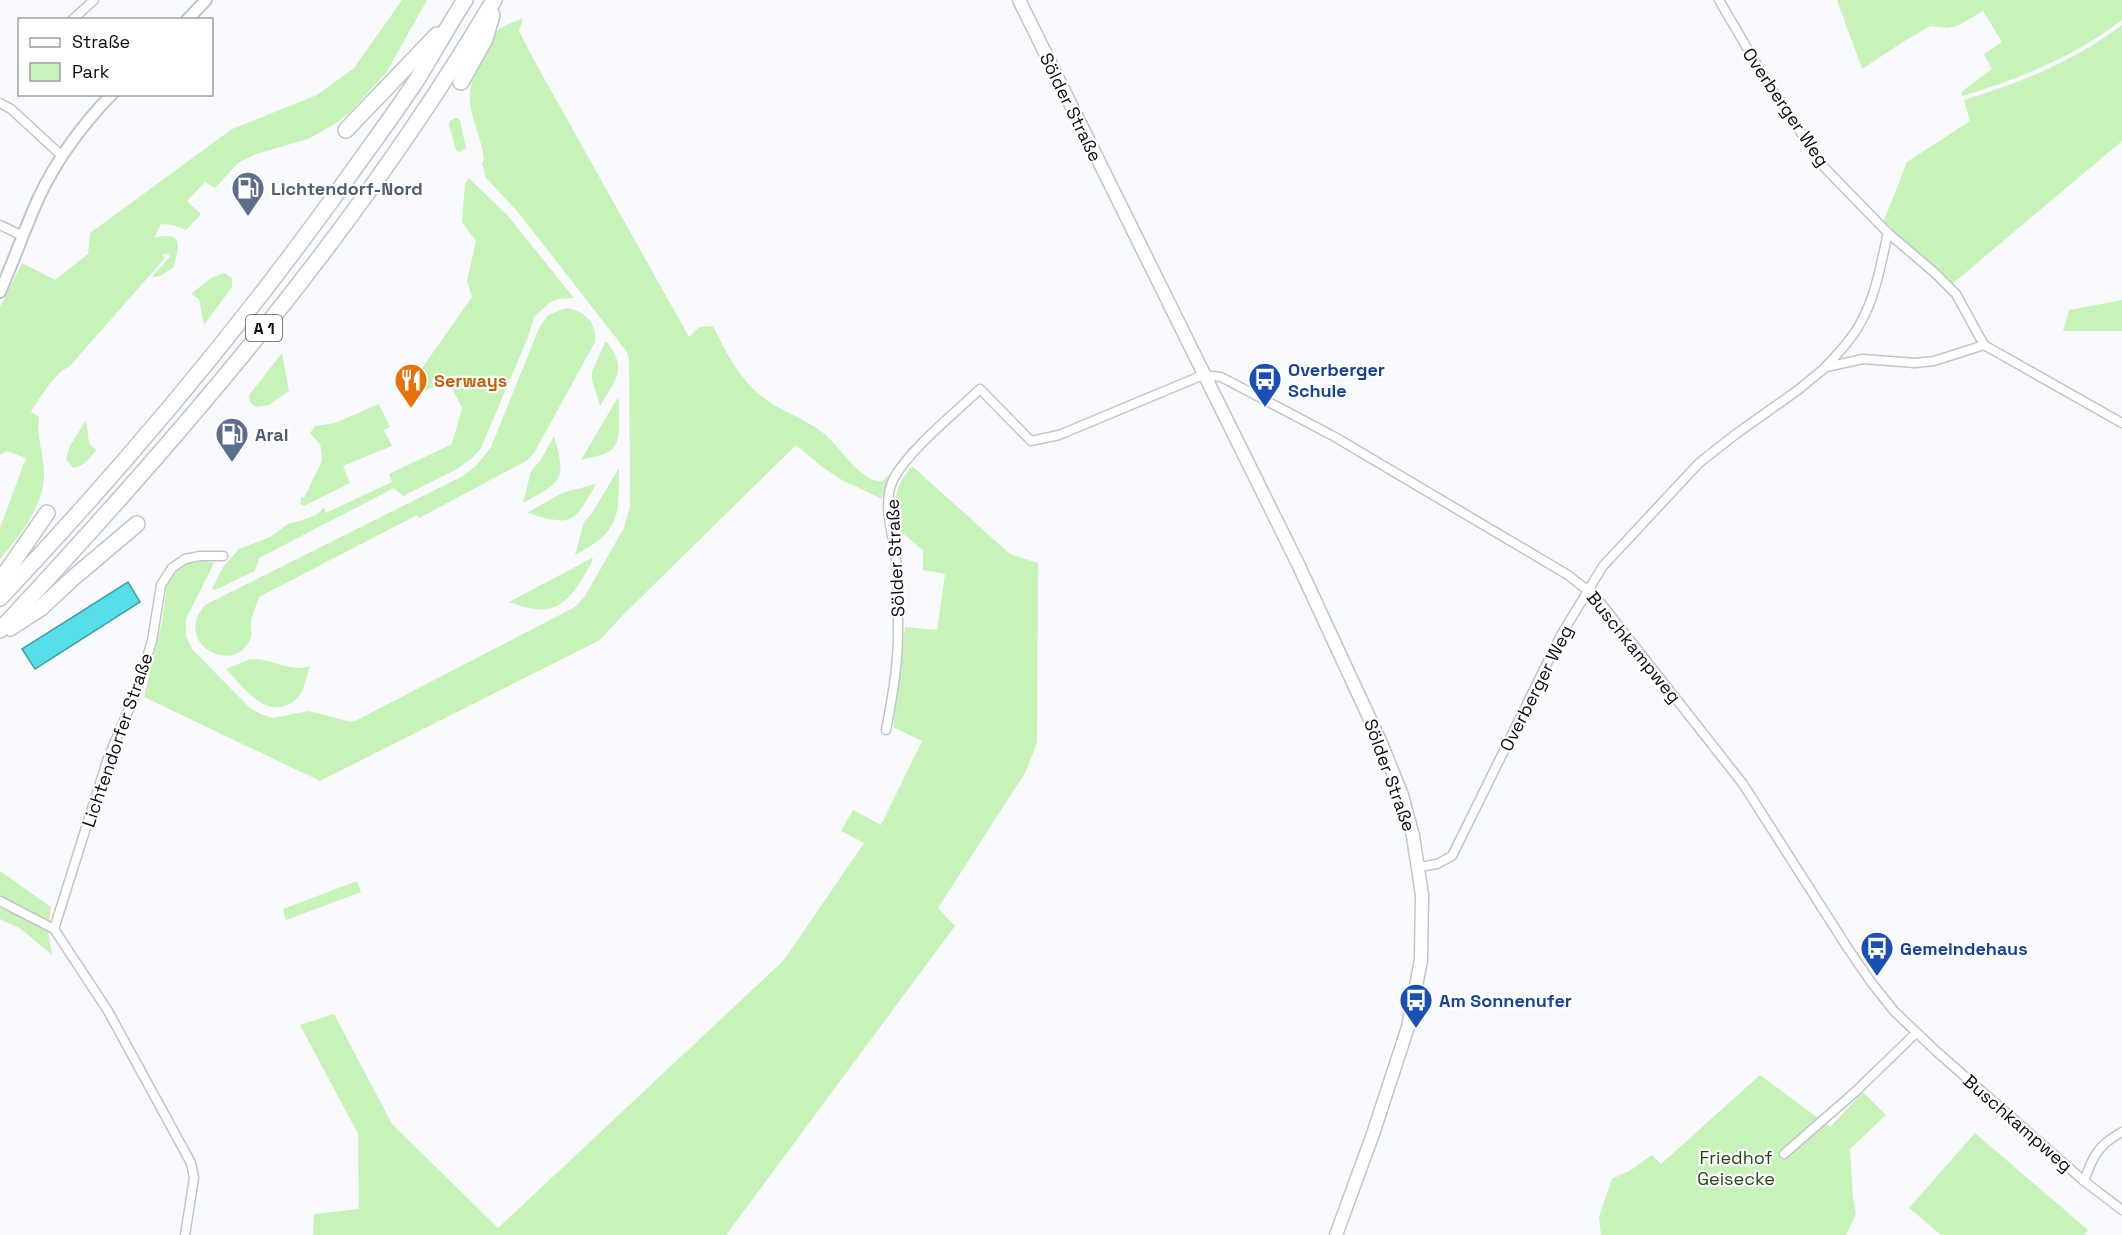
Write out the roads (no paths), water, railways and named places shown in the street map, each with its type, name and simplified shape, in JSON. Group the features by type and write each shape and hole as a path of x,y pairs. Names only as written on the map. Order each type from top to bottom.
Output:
{"highway":[{"name":"A 1","path":"0,598 125,461 212,359 307,234 417,79 465,0"},
{"name":"A 1","path":"0,632 162,453 272,318 326,248 427,108 496,0"},
{"path":"461,82 485,39 496,0"},
{"path":"346,130 423,48 450,23"},
{"path":"0,581 47,513"},
{"path":"0,632 41,608 137,524"}],"main road":[{"name":"Sölder Straße","path":"1019,0 1298,564 1381,743 1402,795 1413,836 1422,895 1421,960 1408,1027 1373,1134 1336,1235"}],"street":[{"path":"74,18 94,0"},
{"path":"189,18 206,0"},
{"name":"Overberger Weg","path":"1719,0 1764,77 1823,166 1888,233 1956,294 1984,345 1935,361 1914,363 1863,359 1826,367"},
{"path":"0,292 40,196 62,156 94,113 110,96"},
{"path":"0,103 18,114 62,156"},
{"path":"0,225 23,236"},
{"name":"Overberger Weg","path":"1419,867 1437,864 1452,856 1561,635 1603,566 1700,463 1798,390 1826,367 1846,344 1861,322 1873,293 1888,233"},
{"path":"1984,345 2122,423"},
{"name":"Buschkampweg","path":"1203,375 1213,375 1229,381 1335,437 1568,575 1589,590 1743,784 1870,982 1916,1033 2084,1181 2122,1210"},
{"name":"Sölder Straße","path":"886,730 896,683 898,624 897,566 890,531 888,503 894,479 910,456 980,389 1031,441 1059,435 1203,375"},
{"name":"Lichtendorfer Straße","path":"54,929 108,758 136,693 152,641 161,585 172,568 184,559 223,556"},
{"path":"0,901 54,929 108,1011 191,1163 194,1178 185,1235"},
{"path":"1784,1154 1855,1092 1916,1033"},
{"path":"2084,1181 2092,1159 2101,1145 2122,1132"}],"water":[{"path":"128,582 140,602 35,669 22,649"}],"place":[{"name":"Lichtendorf-Nord","path":"248,217"},
{"name":"Overberger Schule","path":"1265,408"},
{"name":"Serways","path":"411,409"},
{"name":"Aral","path":"232,463"},
{"name":"Gemeindehaus","path":"1877,977"},
{"name":"Am Sonnenufer","path":"1416,1029"}],"park label":[{"name":"Friedhof Geisecke","path":"1736,1167"}]}
